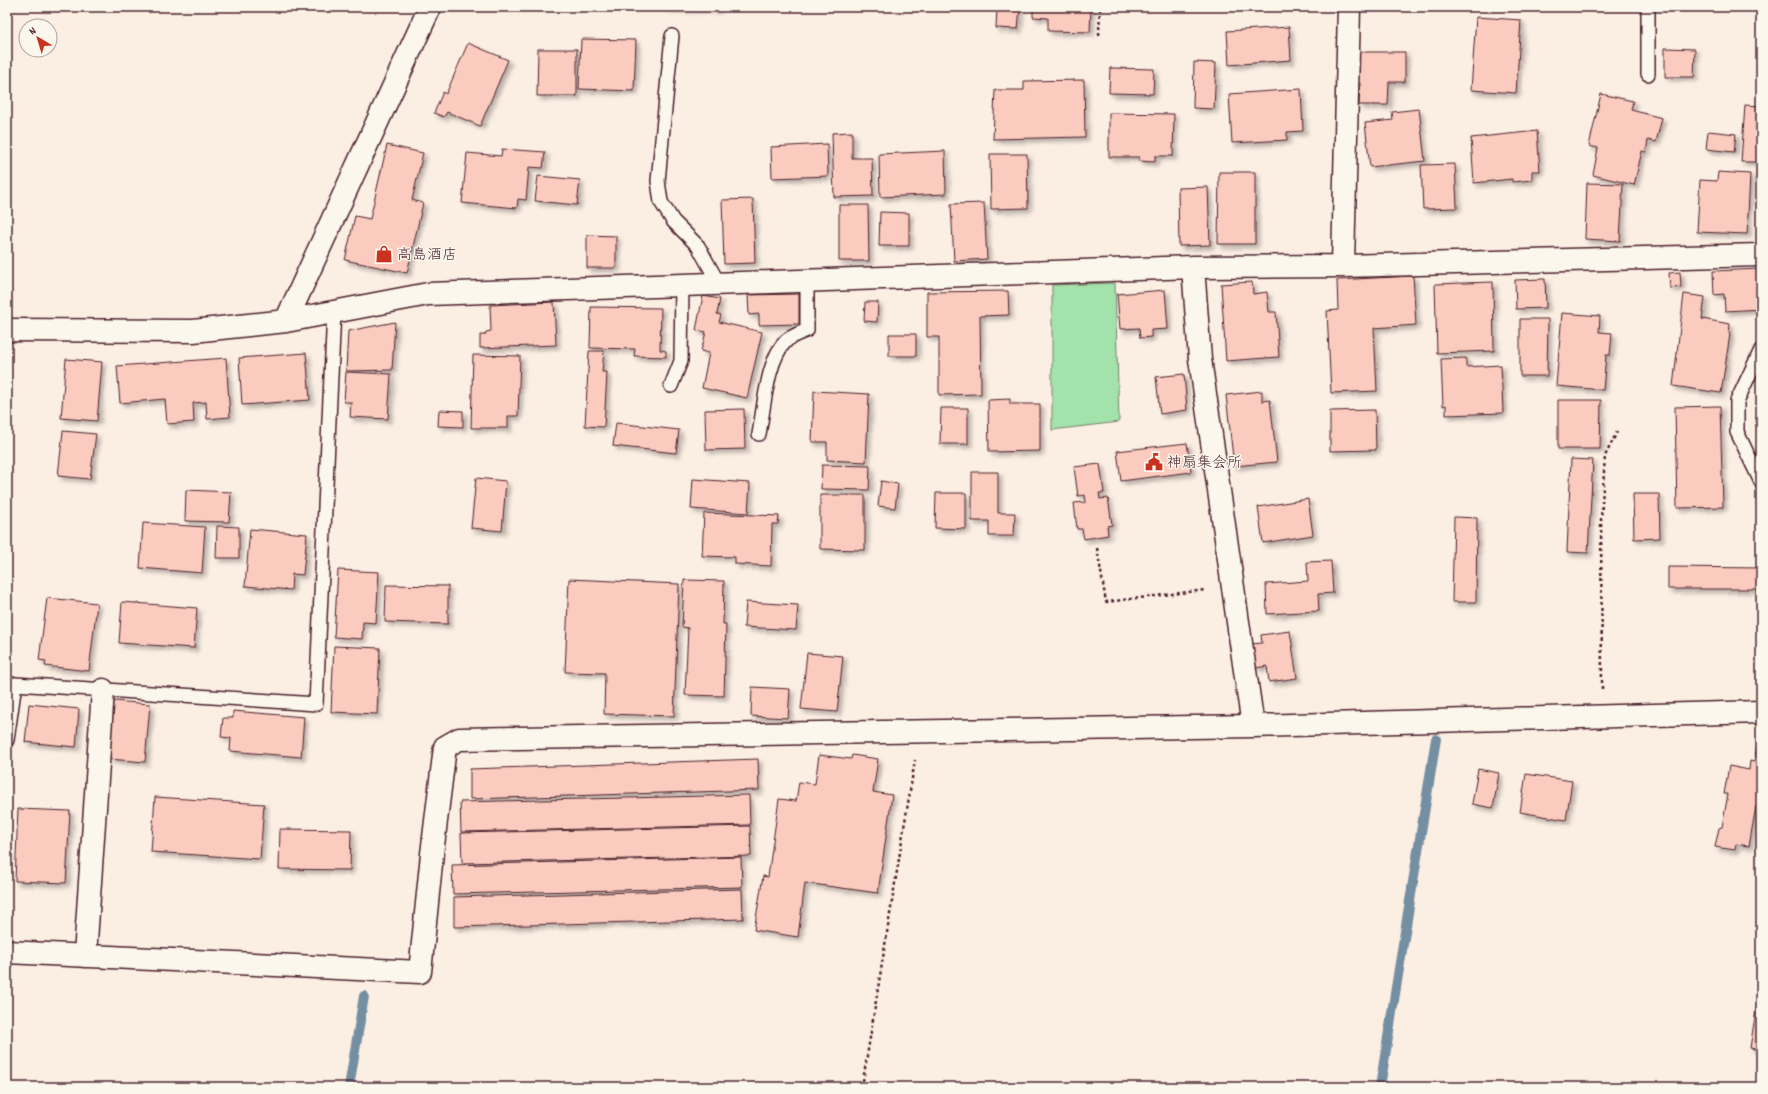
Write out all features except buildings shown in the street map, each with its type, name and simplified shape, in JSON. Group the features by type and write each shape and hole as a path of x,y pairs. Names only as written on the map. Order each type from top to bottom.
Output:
{"street":[{"path":"286,321 430,7"},
{"path":"1343,266 1349,7"},
{"path":"7,330 194,331 286,321 428,294 1193,268 1343,266 1761,255"},
{"path":"1193,268 1200,359 1253,726"},
{"path":"85,956 103,690"},
{"path":"7,952 420,972 445,747 459,739 1253,726 1761,712"}],"lane":[{"path":"1648,7 1648,74"},
{"path":"672,36 658,181 661,202 673,221 698,246 719,284"},
{"path":"759,434 770,373 776,357 787,340 807,330 807,281"},
{"path":"671,386 681,361 682,285"},
{"path":"7,740 15,684 316,704 334,311"},
{"path":"1761,350 1737,401 1737,432 1761,482"}],"path":[{"path":"1100,7 1100,35"},
{"path":"1602,716 1601,520 1605,456 1617,432"},
{"path":"1097,548 1106,602 1233,586"},
{"path":"862,1087 919,732"}],"green space":[{"path":"1115,283 1119,422 1052,430 1052,285"}],"waterway":[{"path":"1380,1087 1436,739"},
{"path":"349,1087 364,996"}],"place":[{"name":"高島酒店","path":"384,254"},
{"name":"神扇集会所","path":"1154,462"}]}
